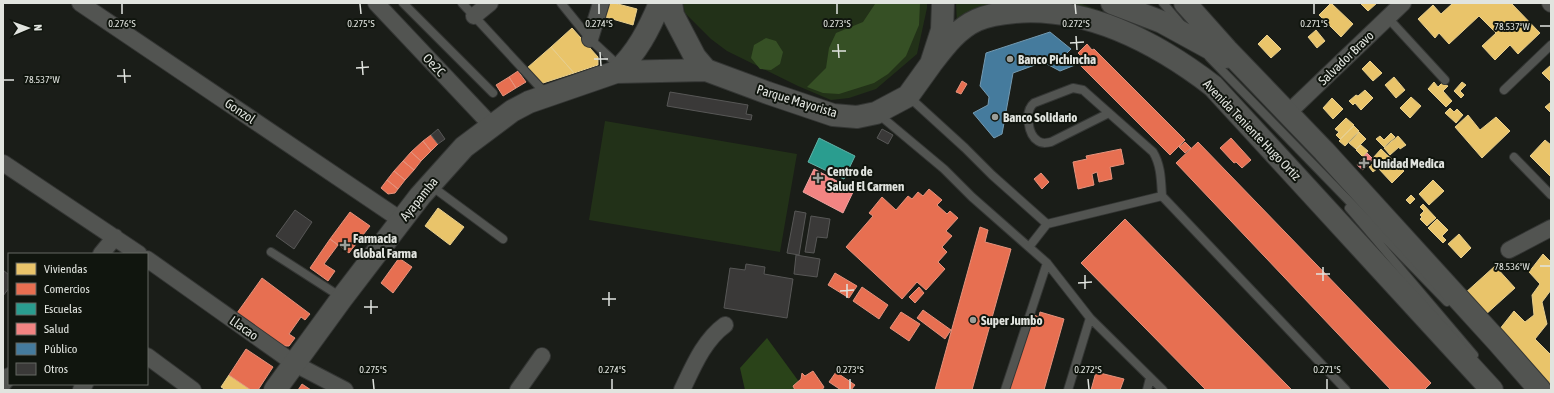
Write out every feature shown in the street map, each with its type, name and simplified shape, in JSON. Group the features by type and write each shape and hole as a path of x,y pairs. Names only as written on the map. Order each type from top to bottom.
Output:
{"main road":[{"name":"Ayapamba","path":"618,69 636,51 651,24 660,3"},
{"path":"671,3 673,15 695,57 706,70"},
{"name":"Parque Mayorista","path":"706,70 768,94 833,115 857,117 876,113 908,96 931,64 942,30 943,3"},
{"path":"1112,3 1162,22 1243,66"},
{"path":"1169,4 1243,66 1498,342 1540,390"},
{"name":"Avenida Teniente Hugo Ortiz","path":"931,64 954,37 973,22 991,16 1026,12 1061,13 1099,23 1119,30 1144,42 1187,66 1213,86 1492,390"},
{"name":"Ayapamba","path":"275,390 342,298 401,220 430,185 464,148 512,111 548,95 618,69 706,70"}],"street":[{"name":"Gonzol","path":"80,3 401,220"},
{"name":"Oe2C","path":"376,3 492,126"},
{"path":"474,16 490,3"},
{"path":"590,39 601,3"},
{"name":"Salvador Bravo","path":"1288,113 1403,3"},
{"path":"3,163 138,253"},
{"path":"1509,250 1551,228"},
{"path":"102,253 115,237"},
{"name":"Llacao","path":"148,261 295,364 345,390"},
{"path":"682,390 693,367 715,332 725,325"},
{"path":"518,390 542,356"},
{"path":"148,357 174,385 193,390"}],"lane":[{"path":"403,3 493,94"},
{"path":"462,3 548,95"},
{"path":"561,3 590,39 618,69"},
{"path":"1169,4 1190,37 1452,307"},
{"path":"1388,18 1445,80"},
{"path":"1504,90 1551,45"},
{"path":"1109,113 1051,142 1043,143 1038,141 1029,126 1029,110 1031,106 1074,88 1083,90 1109,113 1153,152 1159,167 1162,196 1346,390"},
{"path":"908,96 992,175 1047,224"},
{"path":"876,113 944,169 972,197 1047,263 1090,318 1163,390"},
{"path":"1300,150 1477,358"},
{"path":"1514,157 1551,195"},
{"path":"430,185 503,239"},
{"path":"1029,247 1047,224 1162,196"},
{"path":"271,252 342,298"},
{"path":"1005,390 1047,263"},
{"path":"1068,390 1090,318"},
{"path":"1495,352 1529,390"},
{"path":"1147,390 1150,378"}],"shaded area":[{"path":"683,3 927,3 927,8 917,54 876,89 849,98 831,100 798,86 727,51 711,39 685,13"},
{"path":"920,3 919,25 906,56 888,74 874,83 839,94 823,93 807,87 826,68 829,48 836,33 863,22 875,4"},
{"path":"956,3 1019,3 957,24"},
{"path":"1030,3 1079,3 1160,32"},
{"path":"766,38 776,41 783,52 780,64 771,70 760,69 751,58 754,45"},
{"path":"605,121 797,154 780,252 589,220"},
{"path":"767,338 805,390 745,390 740,368"}],"building: Viviendas":[{"path":"606,3 614,3 637,9 633,25 602,16"},
{"path":"1331,3 1353,24 1341,37 1319,15"},
{"path":"1360,3 1377,3 1368,11"},
{"path":"1453,3 1511,3 1540,33 1518,54 1510,45 1495,60 1482,46 1496,33 1479,16 1449,44 1439,33 1435,38 1418,19 1433,5 1441,14"},
{"path":"572,28 598,57 598,65 574,73 551,47"},
{"path":"1316,30 1325,41 1317,48 1308,37"},
{"path":"1267,35 1281,49 1271,58 1258,44"},
{"path":"551,47 574,73 540,84 527,68"},
{"path":"1370,61 1382,73 1373,81 1362,69"},
{"path":"1551,65 1551,82 1542,73"},
{"path":"1394,77 1405,90 1396,98 1385,85"},
{"path":"1434,82 1438,87 1442,83 1448,86 1443,91 1452,101 1446,107 1428,89"},
{"path":"1462,82 1466,85 1460,91 1464,95 1461,98 1454,91"},
{"path":"1365,90 1373,98 1361,110 1355,103 1353,105 1349,101"},
{"path":"1411,97 1421,106 1410,118 1400,108"},
{"path":"1332,98 1343,109 1333,119 1323,108"},
{"path":"1551,102 1551,113 1545,107"},
{"path":"1450,108 1454,112 1457,109 1463,115 1456,123 1445,113"},
{"path":"1468,115 1480,130 1496,117 1510,131 1482,158 1455,127"},
{"path":"1346,118 1354,125 1340,139 1336,135 1339,132 1335,129"},
{"path":"1354,126 1359,131 1345,146 1339,141"},
{"path":"1359,132 1366,139 1356,149 1349,143"},
{"path":"1391,133 1395,137 1384,147 1376,139 1380,136 1384,140"},
{"path":"1398,136 1406,145 1400,149 1399,147 1390,155 1384,148"},
{"path":"1545,140 1551,145 1551,177 1530,156"},
{"path":"1361,145 1368,151 1363,157 1356,150"},
{"path":"1381,149 1404,171 1392,183 1378,168 1373,172 1369,167 1374,162 1373,158"},
{"path":"1433,180 1444,191 1429,205 1419,194"},
{"path":"1411,195 1415,199 1410,204 1406,200"},
{"path":"1423,204 1436,218 1427,226 1420,219 1422,217 1420,215 1424,211 1420,207"},
{"path":"438,208 464,227 450,245 425,226"},
{"path":"1437,219 1448,230 1442,236 1446,240 1443,243 1428,228"},
{"path":"1459,234 1471,248 1461,258 1448,244"},
{"path":"1543,254 1551,262 1551,290 1542,302 1547,324 1535,339 1551,355 1550,389 1499,330 1514,311 1525,322 1534,315 1532,295 1540,284 1529,272"},
{"path":"1495,266 1515,288 1484,316 1464,294"},
{"path":"229,375 251,390 226,390 221,387"}],"building: Comercios":[{"path":"1087,44 1092,50 1094,49 1185,140 1170,155 1081,66 1086,61 1078,53"},
{"path":"518,71 526,82 516,88 509,77"},
{"path":"509,77 516,88 503,96 496,85"},
{"path":"962,81 967,84 961,94 956,92"},
{"path":"431,135 438,144 431,151 423,141"},
{"path":"1231,138 1251,160 1242,168 1236,162 1234,163 1220,148"},
{"path":"423,141 431,151 421,161 411,152"},
{"path":"1185,142 1191,148 1185,153 1179,147"},
{"path":"1198,142 1431,383 1424,390 1391,390 1176,163"},
{"path":"1121,149 1124,164 1110,167 1112,179 1099,182 1097,172 1092,174 1094,185 1078,189 1073,162 1087,159 1086,156"},
{"path":"411,152 421,161 414,170 403,161"},
{"path":"403,161 414,170 405,180 394,171"},
{"path":"394,171 405,180 398,189 387,180"},
{"path":"1041,173 1049,182 1042,189 1034,179"},
{"path":"387,180 398,189 395,193 388,194 381,188"},
{"path":"929,189 942,200 937,205 947,214 950,211 958,218 946,231 952,236 942,247 947,252 938,262 945,269 926,290 917,282 902,299 846,247 873,216 869,213 882,197 896,210 908,196 912,199 918,192 923,196"},
{"path":"350,212 370,226 349,253 330,239"},
{"path":"1125,219 1292,390 1206,390 1081,263"},
{"name":"Super Jumbo","path":"980,227 988,230 985,242 1011,249 972,390 935,390"},
{"path":"330,239 338,245 324,264 335,271 328,281 310,268"},
{"path":"399,258 412,267 393,293 381,283"},
{"path":"835,273 857,286 849,298 828,285"},
{"path":"262,278 310,314 305,320 301,317 289,334 295,338 289,346 282,346 237,313"},
{"path":"862,287 888,305 879,319 853,301"},
{"path":"919,287 924,293 915,303 909,297"},
{"path":"923,310 951,330 945,339 917,318"},
{"path":"901,312 920,324 909,341 890,328"},
{"path":"1040,312 1064,319 1044,390 1009,390 1031,314 1039,317"},
{"path":"246,349 273,367 258,390 251,390 229,375"},
{"path":"813,371 824,387 822,390 795,390 793,386 801,379 802,373 805,376"},
{"path":"836,372 855,385 851,390 841,390 829,382"},
{"path":"1096,372 1124,379 1120,390 1091,390"},
{"path":"302,384 311,390 298,390"}],"building: Escuelas":[{"path":"819,138 855,156 844,179 808,162"}],"building: Salud":[{"path":"1367,153 1373,159 1363,170 1357,165"},
{"path":"814,169 854,190 843,213 803,192"}],"building: Público":[{"path":"1050,32 1071,49 1065,55 1075,65 1060,71 1043,62 1013,73 1002,134 994,138 973,113 988,105 989,97 980,86 986,53"}],"building: Otros":[{"path":"670,92 748,105 746,114 752,115 751,120 667,106"},
{"path":"438,129 445,139 438,144 431,135"},
{"path":"882,129 893,135 888,144 877,138"},
{"path":"295,210 312,222 294,249 276,236"},
{"path":"795,211 806,213 799,255 787,253"},
{"path":"811,216 830,219 827,238 817,237 814,253 805,252"},
{"path":"796,255 820,259 817,277 794,274"},
{"path":"746,264 765,267 764,274 793,279 787,318 724,308 730,268 745,270"},
{"path":"3,270 8,274 8,289 3,296"}],"place":[{"name":"Banco Pichincha","path":"1010,59"},
{"name":"Banco Solidario","path":"995,117"},
{"name":"Unidad Medica","path":"1364,163"},
{"name":"Centro de Salud El Carmen","path":"818,178"},
{"name":"Farmacia Global Farma","path":"345,245"},
{"name":"Super Jumbo","path":"973,320"}]}
